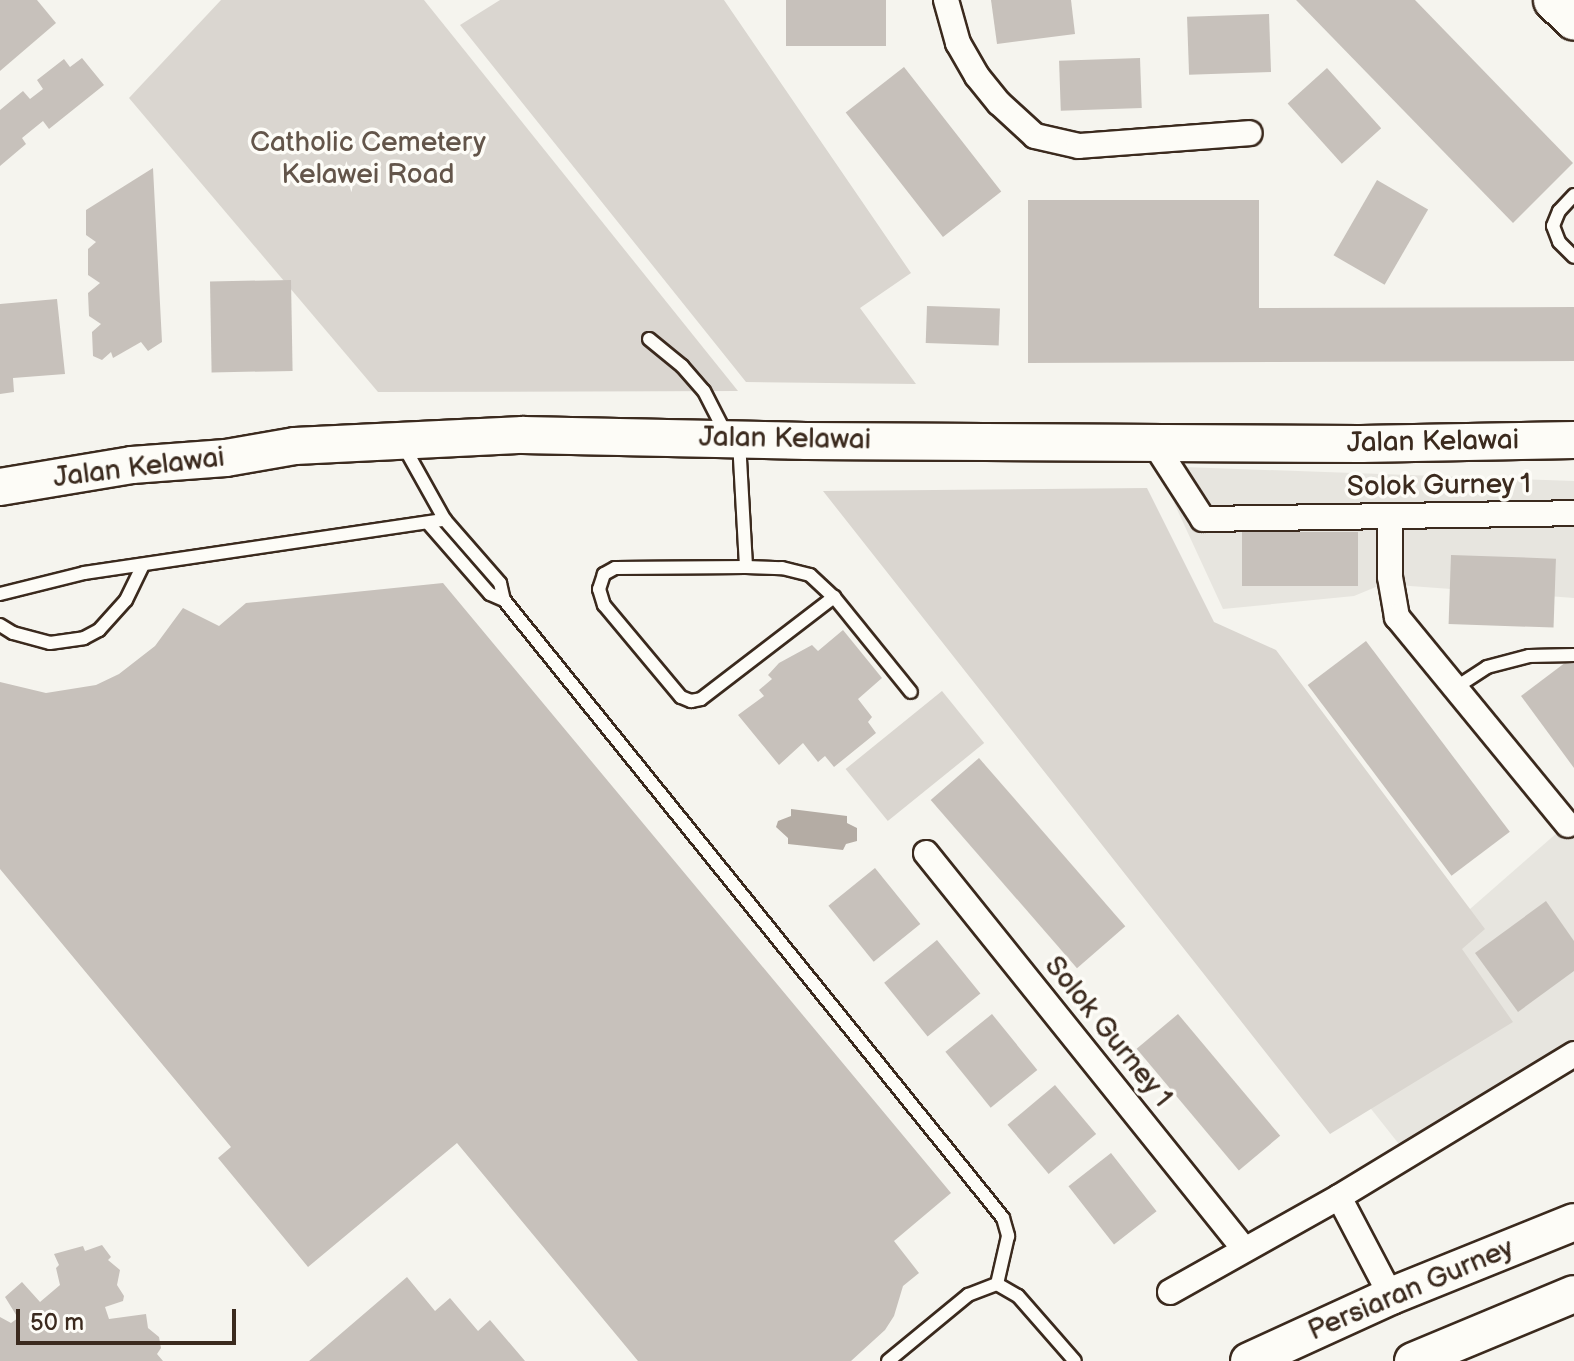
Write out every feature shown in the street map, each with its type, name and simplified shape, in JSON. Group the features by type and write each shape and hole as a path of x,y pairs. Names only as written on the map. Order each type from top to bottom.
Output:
{"main road":[{"path":"1554,0 1574,19"},
{"name":"Jalan Kelawai","path":"0,487 132,465 226,458 295,446 399,438 523,435 1154,443 1574,440"},
{"name":"Persiaran Gurney","path":"1249,1361 1391,1296 1574,1222"},
{"path":"1413,1361 1574,1294"}],"street":[{"path":"946,0 958,43 977,76 1008,112 1035,136 1079,146 1250,133"},
{"name":"Solok Gurney 1","path":"1154,443 1203,519 1574,513"},
{"path":"1390,516 1390,577 1397,617 1568,825"},
{"name":"Solok Gurney 1","path":"926,853 1244,1249"},
{"path":"1170,1292 1339,1197 1574,1054"},
{"path":"1339,1197 1391,1296"}],"lane":[{"path":"1574,195 1559,211 1553,226 1559,242 1574,257"},
{"path":"649,339 682,366 704,391 733,438 746,567"},
{"path":"399,438 445,520 500,583 504,600 1003,1218 1008,1236 997,1284"},
{"path":"0,594 84,573 445,520"},
{"path":"428,523 490,594 504,600"},
{"path":"0,625 13,633 50,643 84,638 99,630 126,600 143,565"},
{"path":"834,597 701,699 691,701 681,697 604,605 599,589 604,574 615,568 782,568 810,575 834,597 911,692"},
{"path":"1455,688 1487,667 1529,656 1574,655"},
{"path":"888,1361 977,1289 997,1284 1018,1296 1075,1361"}],"shaded area":[{"path":"1157,466 1574,481 1574,598 1383,584 1354,596 1223,609"},
{"path":"791,809 847,816 847,823 857,828 857,841 846,844 843,850 788,844 788,838 776,827 778,821 791,816"},
{"path":"1574,818 1574,1045 1410,1158 1318,1042"}],"green space":[{"name":"Catholic Cemetery Kelawei Road","path":"221,0 424,0 738,391 378,392 129,98"},
{"path":"500,0 724,0 911,273 860,308 916,384 746,382 460,25"},
{"path":"1147,488 1214,622 1276,650 1485,929 1462,949 1513,1022 1330,1134 823,491"},
{"path":"942,691 984,743 888,821 846,769"}],"building":[{"path":"0,0 37,0 56,23 0,71"},
{"path":"786,0 886,0 886,46 786,46"},
{"path":"991,0 1071,0 1075,34 997,44"},
{"path":"1296,0 1415,0 1573,163 1513,223"},
{"path":"1269,14 1271,72 1189,75 1187,17"},
{"path":"82,58 104,85 49,129 43,121 22,138 26,144 0,166 0,110 23,91 30,99 43,89 37,80 64,59 70,67"},
{"path":"1140,58 1142,108 1061,111 1059,61"},
{"path":"904,67 1001,192 943,237 846,113"},
{"path":"1327,68 1381,128 1342,164 1288,103"},
{"path":"153,168 162,342 148,351 141,342 113,358 111,352 102,360 93,356 92,332 101,324 89,316 88,293 100,283 88,275 88,249 96,242 86,235 86,210"},
{"path":"1377,180 1428,210 1385,285 1334,255"},
{"path":"1028,200 1259,200 1259,308 1574,307 1574,361 1028,363"},
{"path":"291,280 293,371 212,372 210,281"},
{"path":"57,299 65,374 13,378 14,392 0,394 0,304"},
{"path":"927,306 1000,309 999,346 926,343"},
{"path":"1242,532 1358,532 1358,586 1242,586"},
{"path":"1451,555 1556,559 1554,628 1449,624"},
{"path":"443,583 951,1193 894,1241 919,1273 903,1286 894,1316 885,1330 851,1361 638,1361 457,1143 308,1267 218,1158 231,1147 0,869 0,682 46,693 96,685 119,674 155,646 183,608 219,626 246,603"},
{"path":"843,630 882,678 858,699 872,717 868,722 876,733 834,767 825,756 818,762 803,743 779,765 738,715 764,696 759,690 772,679 768,675 779,663 812,645 818,651"},
{"path":"1366,641 1510,832 1452,876 1308,685"},
{"path":"1574,656 1574,768 1521,696"},
{"path":"979,758 1125,926 1077,968 931,800"},
{"path":"875,868 920,924 874,962 828,906"},
{"path":"1546,901 1574,941 1574,971 1518,1012 1475,953"},
{"path":"937,940 980,994 928,1036 884,983"},
{"path":"992,1014 1037,1070 991,1108 945,1052"},
{"path":"1178,1014 1280,1136 1239,1171 1137,1049"},
{"path":"1055,1085 1096,1134 1049,1174 1008,1125"},
{"path":"1111,1153 1157,1211 1114,1245 1068,1186"},
{"path":"102,1245 111,1257 108,1260 120,1270 117,1285 124,1296 123,1301 105,1307 109,1319 146,1314 148,1328 159,1337 161,1348 157,1354 163,1361 0,1361 0,1317 11,1323 18,1318 5,1297 22,1282 40,1302 60,1285 56,1268 59,1265 54,1254 83,1246 85,1251"},
{"path":"407,1277 435,1311 450,1298 478,1331 490,1320 525,1361 309,1361"}]}
